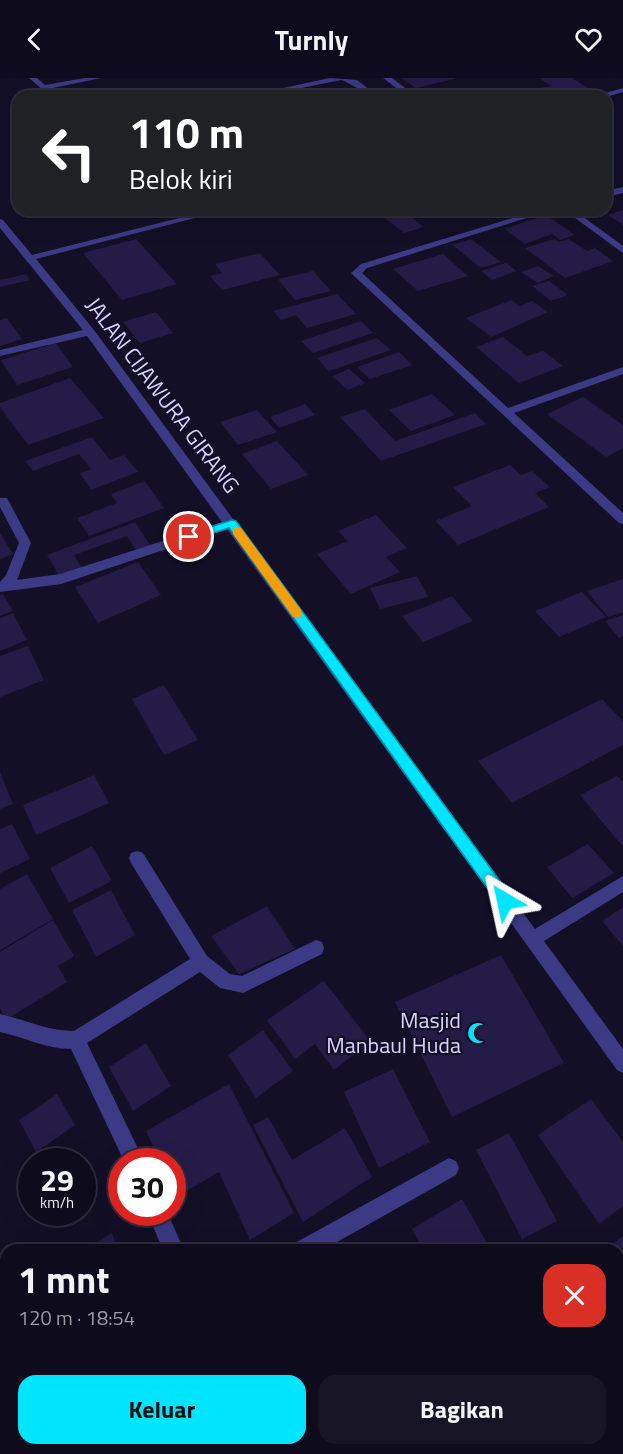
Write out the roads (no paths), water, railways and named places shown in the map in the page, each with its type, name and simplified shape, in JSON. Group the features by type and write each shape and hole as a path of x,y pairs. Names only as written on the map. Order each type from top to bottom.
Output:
{"street":[{"path":"33,78 43,88 97,78"},
{"path":"280,90 341,78 371,90"},
{"path":"387,78 402,89"},
{"path":"398,90 402,89"},
{"path":"30,258 198,216"},
{"path":"528,216 364,266 356,273 623,520"},
{"path":"576,216 623,250"},
{"name":"JALAN CIJAWURA GIRANG","path":"0,222 90,332 623,1064"},
{"path":"0,353 90,332"},
{"path":"506,412 623,370"},
{"path":"2,586 12,577 25,543 3,501"},
{"path":"2,586 61,579 232,524"},
{"path":"137,858 201,962 226,982 243,985 316,948"},
{"path":"533,939 623,883"},
{"path":"0,1023 27,1029 53,1040 76,1040 201,962"},
{"path":"76,1040 128,1148"},
{"path":"313,1244 449,1168"},
{"path":"163,1226 171,1244"}],"place":[{"name":"Masjid Manbaul Huda","path":"478,1033"}]}
